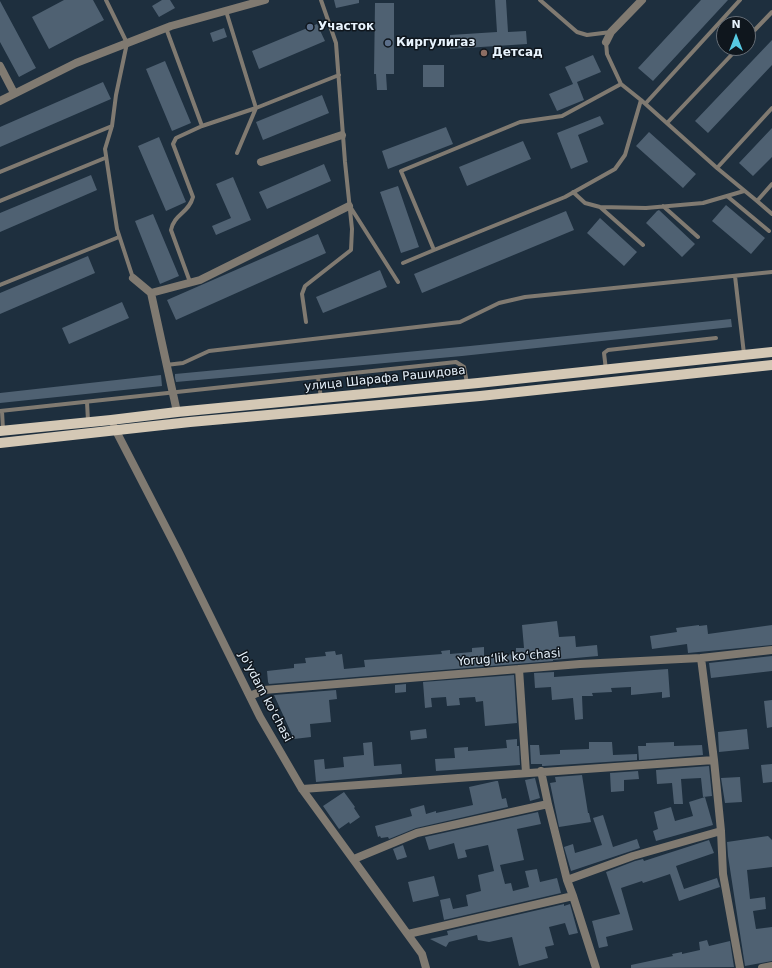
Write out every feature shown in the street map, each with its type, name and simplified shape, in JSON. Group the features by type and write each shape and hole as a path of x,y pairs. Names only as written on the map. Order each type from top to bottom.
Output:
{"main road":[{"name":"улица Шарафа Рашидова","path":"1,431 772,352"},
{"path":"0,443 115,430 480,396 772,365"},
{"path":"478,383 480,396"}],"street":[{"path":"0,101 76,63 166,28 265,0"},
{"path":"606,42 610,32 642,0"},
{"path":"0,66 14,94"},
{"path":"261,162 342,135"},
{"path":"151,293 200,280 349,206"},
{"path":"133,278 151,293 172,393 178,412"},
{"name":"Jo'ydam ko'chasi","path":"111,420 260,717 302,789 422,954 426,968"},
{"name":"Yorugʻlik koʻchasi","path":"250,696 264,690 580,664 701,658 772,650"},
{"path":"701,658 714,760 721,831 723,874 740,968"},
{"path":"519,669 526,773"},
{"path":"302,789 714,760"},
{"path":"541,772 567,880 596,968"},
{"path":"354,859 417,834 548,804"},
{"path":"567,880 633,856 721,831"},
{"path":"408,934 573,896"},
{"path":"762,968 772,966"}],"lane":[{"path":"106,0 127,43 116,95 112,126 105,149 105,158 119,238 133,278"},
{"path":"306,322 302,294 305,286 351,250 352,229 342,135 336,43 321,0"},
{"path":"540,0 577,32 587,35 610,32"},
{"path":"646,103 740,0"},
{"path":"226,11 256,108 237,153"},
{"path":"756,29 772,12"},
{"path":"166,28 202,126"},
{"path":"606,42 608,54 621,84 646,103 717,168 772,214"},
{"path":"667,123 730,56"},
{"path":"190,282 171,230 172,222 191,204 193,197 173,144 176,138 202,126 256,108 339,75"},
{"path":"434,250 401,171 520,122 562,116 621,84"},
{"path":"403,263 565,197 615,169 625,156 641,100"},
{"path":"717,168 772,108"},
{"path":"0,172 112,126"},
{"path":"0,201 105,158"},
{"path":"757,201 772,184"},
{"path":"573,192 585,203 600,206 646,208 703,203 744,191"},
{"path":"727,196 768,231"},
{"path":"349,206 398,282"},
{"path":"600,206 643,245"},
{"path":"663,206 698,237"},
{"path":"0,285 119,238"},
{"path":"166,365 183,363 209,351 460,322 499,303 525,297 772,272"},
{"path":"735,276 744,354"},
{"path":"606,370 604,353 608,350 716,338"},
{"path":"1,431 1,411 456,362 464,367 467,384"},
{"path":"318,377 321,398"},
{"path":"87,402 88,422"}],"building":[{"path":"64,0 93,0 104,20 49,49 32,17"},
{"path":"162,0 170,0 175,8 159,17 152,6"},
{"path":"334,0 359,0 359,3 336,8"},
{"path":"495,0 506,0 508,32 526,31 527,44 450,49 450,35 497,32"},
{"path":"701,0 728,0 653,81 638,68"},
{"path":"0,1 36,68 19,77 0,42"},
{"path":"375,3 394,3 394,74 386,74 387,90 377,90 376,74 374,74"},
{"path":"317,24 325,41 259,69 252,51"},
{"path":"224,28 227,37 213,42 210,33"},
{"path":"772,40 772,65 708,133 695,121"},
{"path":"593,55 601,72 577,82 584,100 557,111 549,94 573,84 565,67"},
{"path":"165,61 191,123 172,131 146,69"},
{"path":"423,65 444,65 444,87 423,87"},
{"path":"103,82 111,99 0,147 0,127"},
{"path":"322,95 329,113 263,140 256,122"},
{"path":"600,116 604,124 578,135 588,162 571,169 557,133"},
{"path":"446,127 453,144 388,169 382,151"},
{"path":"772,128 772,157 753,176 739,163"},
{"path":"649,132 696,174 683,188 636,146"},
{"path":"159,137 186,202 166,211 138,146"},
{"path":"523,141 531,159 467,186 459,167"},
{"path":"324,164 331,181 267,209 259,192"},
{"path":"91,175 97,190 0,232 0,213"},
{"path":"233,177 251,220 216,235 212,226 231,218 216,184"},
{"path":"398,186 419,247 401,253 380,192"},
{"path":"726,205 765,238 751,254 712,221"},
{"path":"659,210 695,244 682,257 646,223"},
{"path":"566,211 574,230 422,293 414,274"},
{"path":"153,214 179,276 160,284 135,221"},
{"path":"600,218 637,252 624,266 587,233"},
{"path":"318,234 326,253 176,320 167,300"},
{"path":"88,256 95,273 0,314 0,293"},
{"path":"380,270 387,287 323,313 316,297"},
{"path":"122,302 129,318 69,344 62,328"},
{"path":"731,319 732,327 462,356 176,382 175,378 175,374"},
{"path":"161,375 162,386 0,403 0,393"},
{"path":"557,621 559,637 575,636 576,647 597,645 598,656 269,684 268,682 267,671 294,668 294,664 306,663 305,658 326,656 325,652 335,651 336,655 342,654 344,669 365,667 364,660 442,654 441,651 450,650 450,654 472,652 472,648 484,647 484,657 516,654 516,648 524,648 522,625"},
{"path":"707,625 708,634 772,625 772,645 688,653 687,644 652,649 650,636 677,632 676,628"},
{"path":"772,656 772,671 711,678 709,663"},
{"path":"668,669 670,697 662,698 662,692 631,695 631,687 611,688 612,692 592,693 593,696 582,696 583,719 575,720 573,698 552,700 551,687 535,688 534,673 554,672 554,677"},
{"path":"514,675 517,723 485,726 483,701 476,702 475,697 459,698 460,705 447,706 446,697 431,698 432,707 425,708 423,682"},
{"path":"406,684 406,692 395,693 395,685"},
{"path":"336,690 337,699 329,700 331,722 310,724 311,737 294,739 274,695"},
{"path":"772,700 772,727 767,728 764,701"},
{"path":"426,729 427,738 411,740 410,731"},
{"path":"747,729 749,749 719,752 718,732"},
{"path":"517,739 520,765 436,771 435,759 455,758 454,748 468,747 468,751 507,748 506,740"},
{"path":"372,742 374,766 401,764 402,774 316,782 314,760 324,759 325,769 344,767 343,757 364,755 363,743"},
{"path":"589,742 612,742 613,755 637,754 637,760 544,766 542,766 542,764 531,764 530,745 539,745 540,755 560,754 560,750 589,749"},
{"path":"674,742 674,746 702,745 703,755 639,760 638,746 646,746 646,743"},
{"path":"772,764 772,782 763,783 761,765"},
{"path":"709,766 712,796 703,797 701,778 681,779 683,804 674,804 672,783 657,784 656,770"},
{"path":"638,771 639,779 624,780 624,791 611,792 610,773"},
{"path":"582,775 588,813 591,822 559,827 550,783 556,782 555,777"},
{"path":"740,777 742,802 725,803 721,778"},
{"path":"535,778 540,798 530,801 525,780"},
{"path":"498,781 502,799 506,798 508,807 416,828 389,839 388,837 378,837 375,826 412,816 410,809 424,805 426,814 473,805 469,787"},
{"path":"344,792 360,817 339,829 323,806"},
{"path":"705,797 713,825 656,841 653,831 658,829 654,812 671,807 675,821 693,816 689,802"},
{"path":"538,812 541,824 517,829 524,860 500,865 505,884 511,883 513,891 529,887 525,871 537,869 540,882 557,878 561,893 444,920 440,900 450,898 453,909 468,906 466,895 481,891 478,875 494,871 488,845 465,850 467,857 458,859 454,843 429,850 425,837"},
{"path":"603,815 613,847 637,839 640,848 571,871 564,847 573,844 575,853 602,845 593,818"},
{"path":"768,836 772,840 772,867 747,870 750,899 765,897 766,909 753,911 756,929 772,927 772,961 745,966 727,842"},
{"path":"709,840 714,853 676,866 684,889 717,878 720,887 679,901 670,874 643,883 642,881 621,888 633,930 606,937 608,946 599,948 592,921 620,914 606,872 635,861 643,859 644,861"},
{"path":"403,845 407,857 397,860 393,849"},
{"path":"434,876 439,896 413,902 408,882"},
{"path":"564,904 564,906 570,904 578,933 569,935 565,923 549,927 554,945 545,947 548,958 519,966 512,937 489,942 478,940 477,935 449,942 446,947 430,939 448,935 447,931"},
{"path":"707,940 709,946 730,941 734,967 631,968 631,965 673,956 672,954 682,952 682,954 700,950 699,942"}],"place":[{"name":"Участок","path":"310,27"},
{"name":"Киргулигаз","path":"388,43"},
{"name":"Детсад","path":"484,53"}]}
